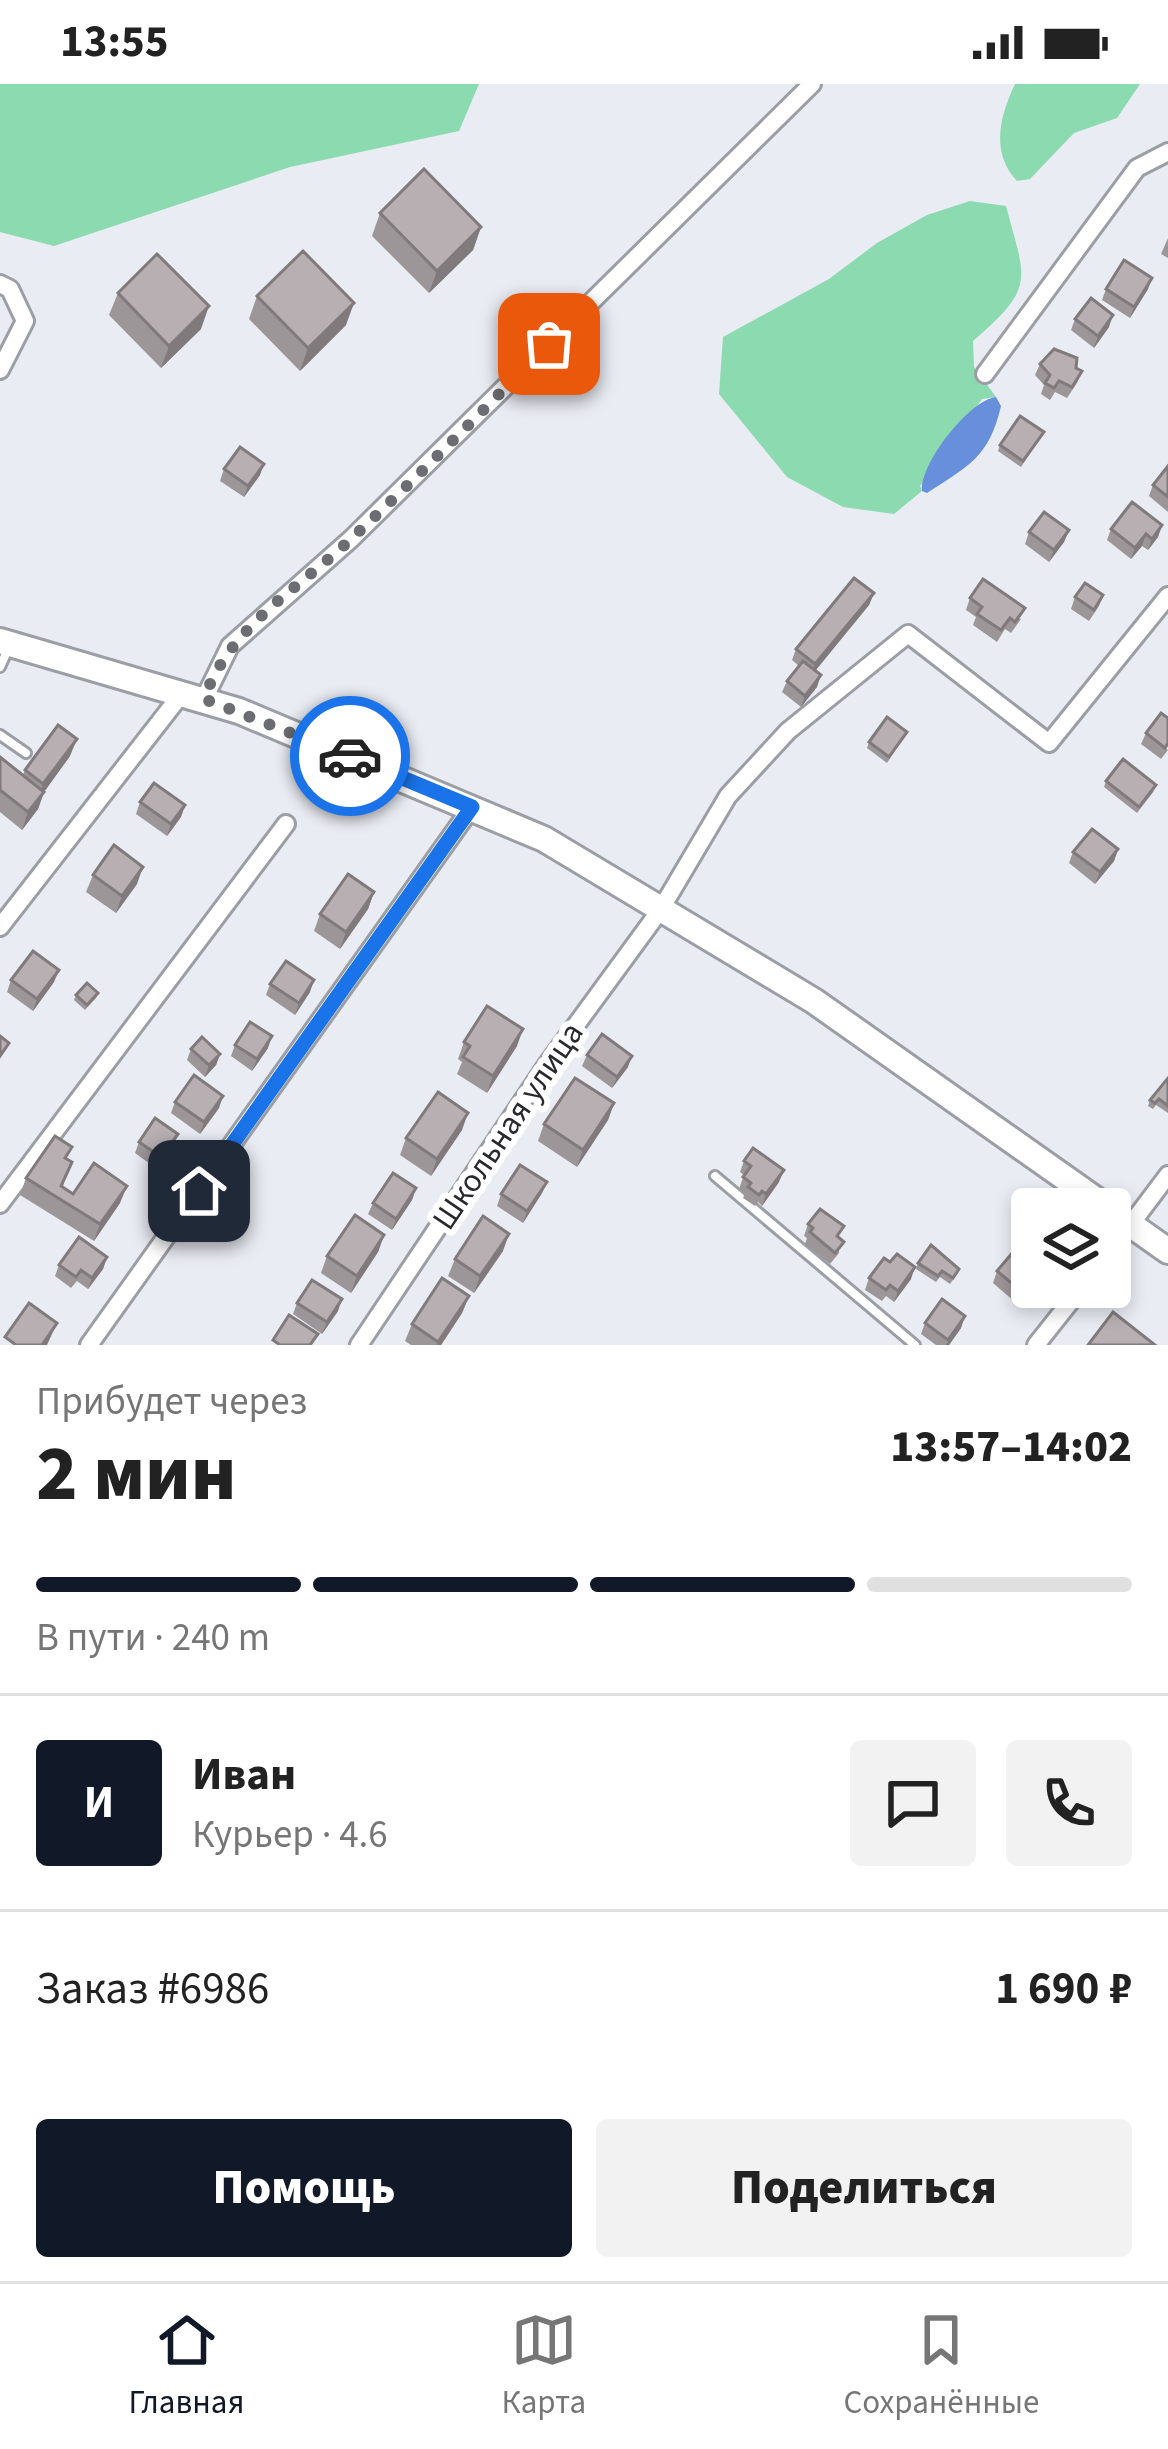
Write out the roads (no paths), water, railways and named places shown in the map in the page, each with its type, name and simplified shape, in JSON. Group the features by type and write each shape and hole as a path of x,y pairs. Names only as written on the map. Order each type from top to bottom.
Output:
{"main road":[{"path":"4,650 194,695 544,839 814,1001 1080,1188"},
{"path":"1131,1224 1168,1251"}],"street":[{"path":"0,927 230,646 352,539 812,84"},
{"path":"986,374 1137,168 1168,152"},
{"path":"0,284 10,289 26,321 0,370"},
{"name":"Школьная улица","path":"359,1345 546,1066 661,909 728,796 788,731 908,634 1049,742 1168,596"},
{"path":"89,1345 472,807"},
{"path":"0,1204 286,824"},
{"path":"1131,1203 1168,1175"},
{"path":"1036,1345 1065,1308"}],"lane":[{"path":"0,735 26,753"},
{"path":"715,1176 915,1345"}],"water":[{"path":"996,397 1001,406 983,449 954,475 927,493 922,491 929,465 948,435 972,410"}]}
